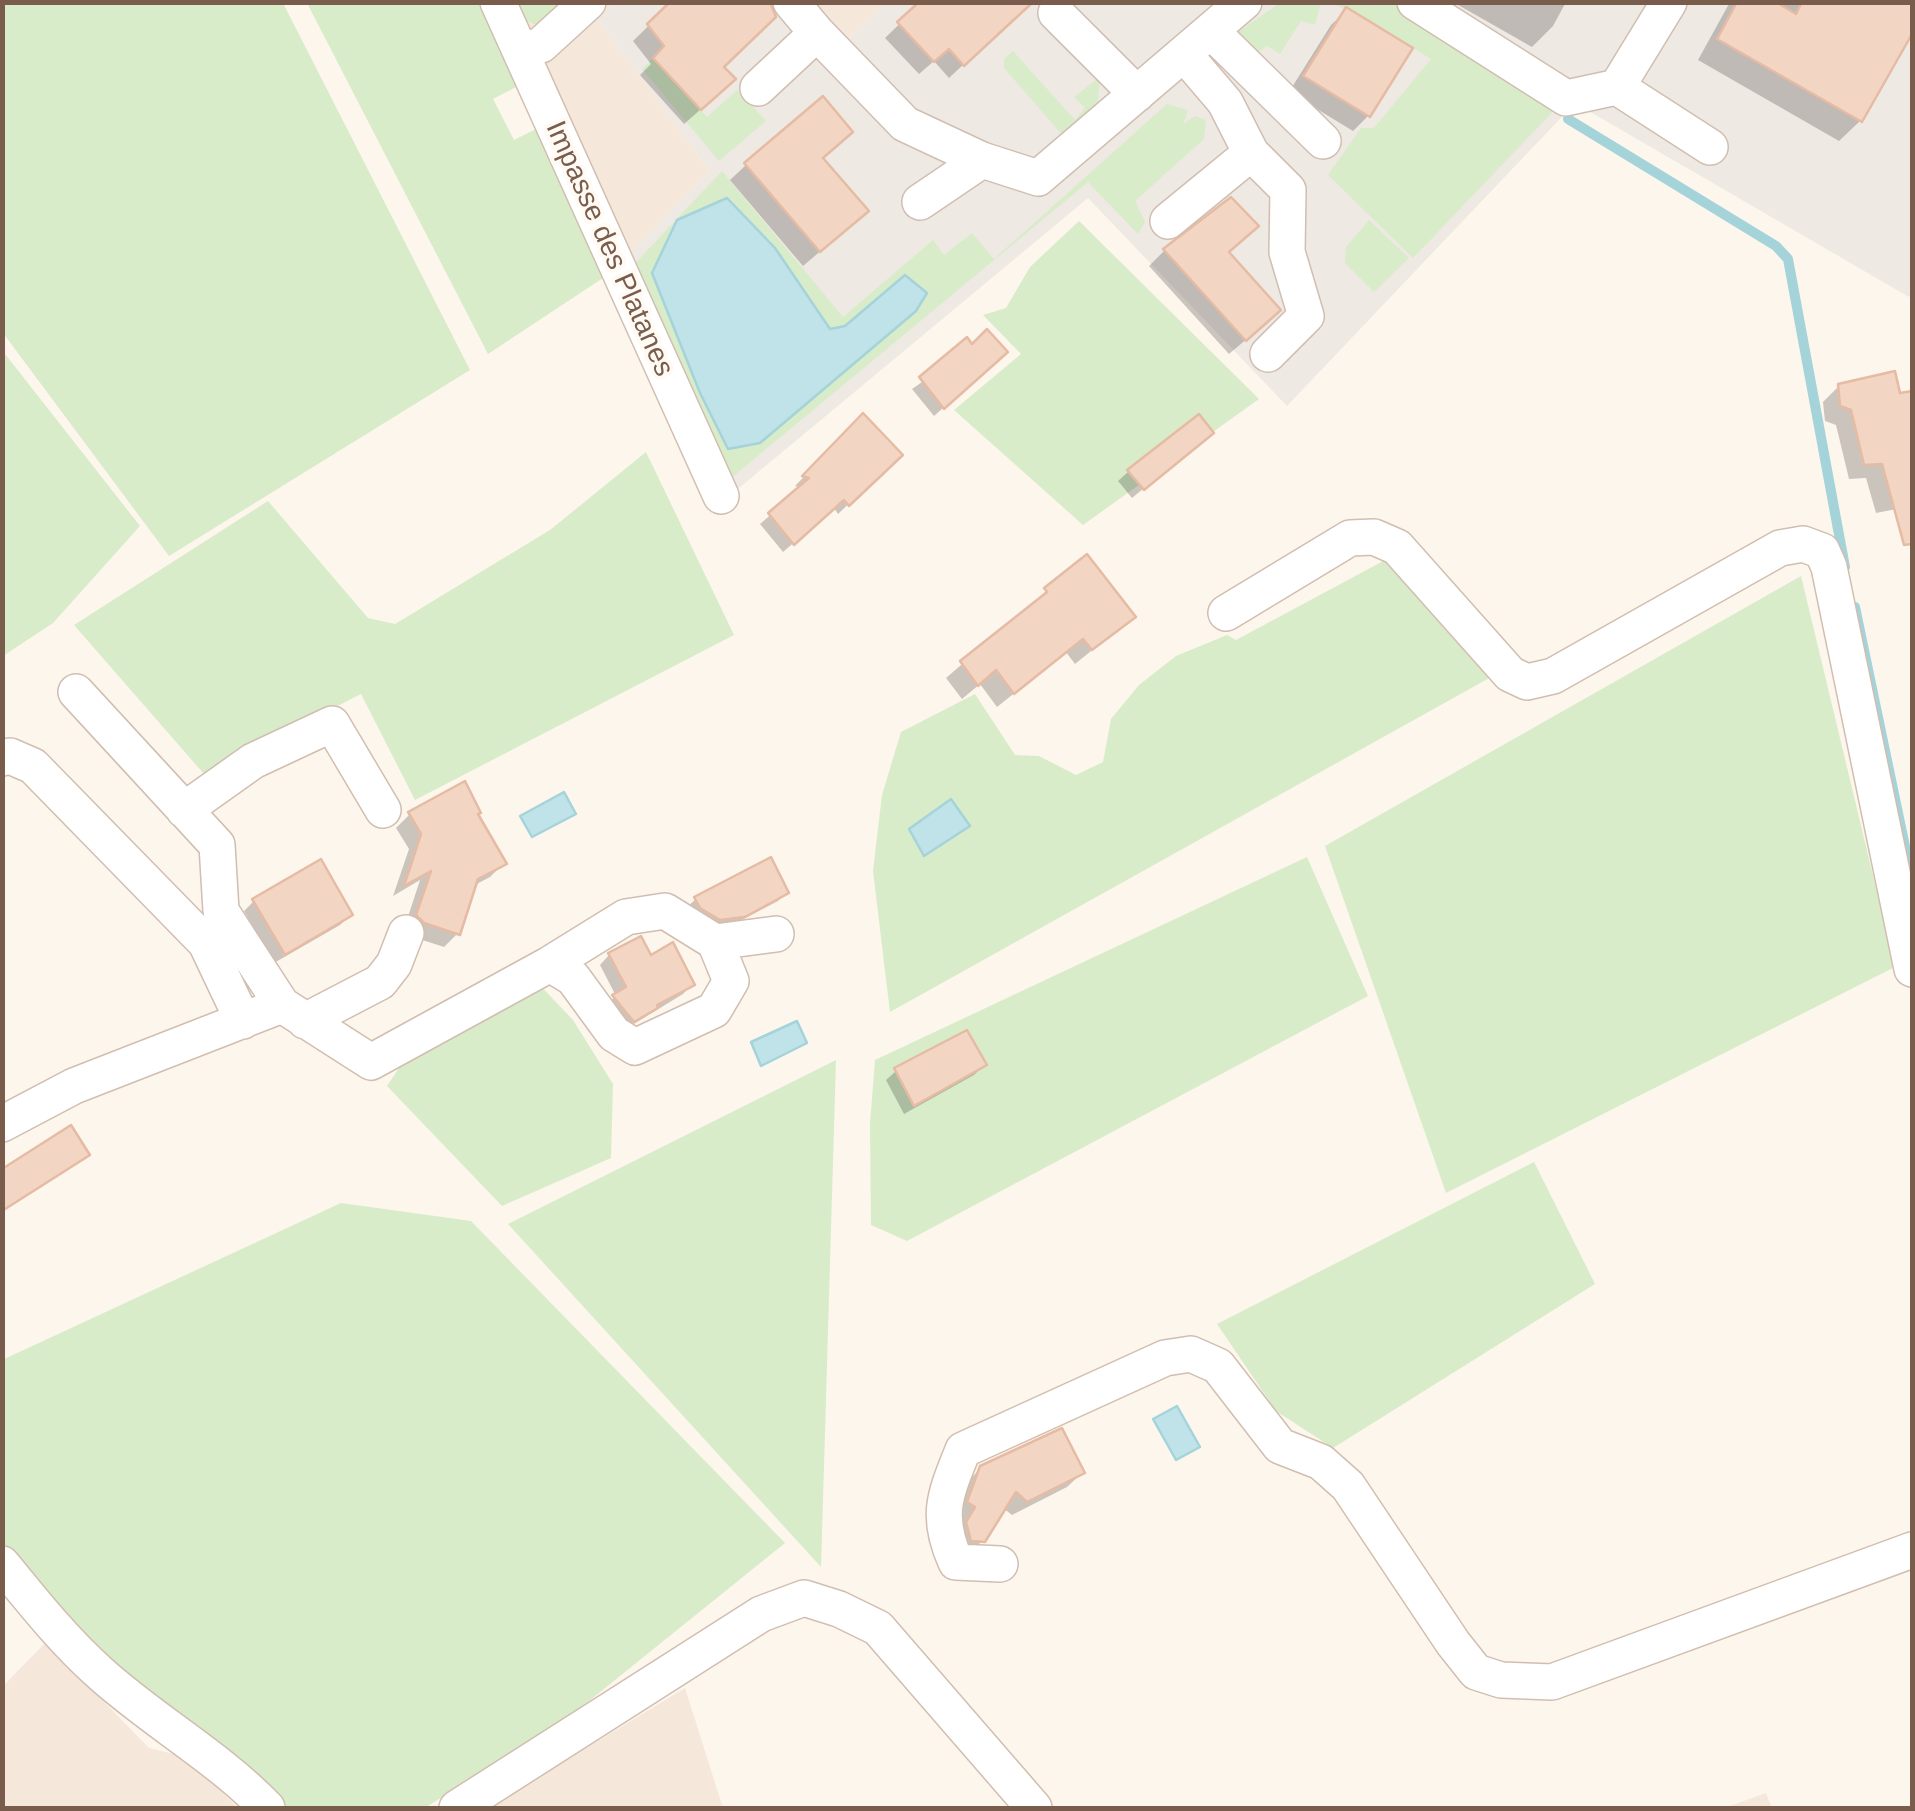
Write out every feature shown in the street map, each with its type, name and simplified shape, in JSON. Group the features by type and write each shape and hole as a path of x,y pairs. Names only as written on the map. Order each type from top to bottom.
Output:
{"street":[{"name":"Impasse des Platanes","path":"498,2 720,496"},
{"path":"520,51 541,45 588,2"},
{"path":"791,2 905,124 982,160 1038,178 1244,2"},
{"path":"1415,2 1566,98 1617,87 1710,147"},
{"path":"1617,87 1669,2"},
{"path":"1056,13 1137,94"},
{"path":"1211,30 1323,141"},
{"path":"758,88 817,33"},
{"path":"1184,54 1225,102 1251,153 1288,190 1287,252 1306,316 1268,354"},
{"path":"1168,221 1251,153"},
{"path":"920,202 982,160"},
{"path":"1226,614 1350,538 1374,536 1397,547 1510,674 1527,682 1552,676 1780,548 1804,544 1822,551 1912,969"},
{"path":"76,692 216,845 221,912 293,1013 372,1062 550,964 626,917 665,911 715,942 731,980 714,1010 635,1047 614,1034 573,978 550,964"},
{"path":"184,810 253,761 332,724 382,810"},
{"path":"2,758 10,756 34,766 206,943 242,1021"},
{"path":"2,1124 74,1086 242,1021 293,1013 380,982 394,964 406,933"},
{"path":"715,942 776,934"},
{"path":"1000,1564 956,1562 944,1537 942,1504 963,1450 1166,1358 1191,1354 1218,1366 1280,1446 1320,1462 1348,1486 1453,1643 1476,1672 1501,1680 1552,1682 1912,1550"},
{"path":"2,1564 42,1614 101,1674 192,1742 267,1808"},
{"path":"457,1808 761,1614 804,1598 878,1628 1034,1808"}],"shaded area":[{"path":"889,2 1912,3 1912,292 1909,297 1575,103 1287,406 1088,198 727,498 614,269 710,171 597,19 615,3 812,3 846,40"},
{"path":"481,3 615,3 598,20 710,171 614,269"},
{"path":"812,3 889,3 846,40"},
{"path":"46,1642 149,1748 186,1757 238,1808 3,1808 3,1686"},
{"path":"685,1688 723,1808 488,1808"},
{"path":"1766,1793 1772,1808 1724,1808"}],"green space":[{"path":"3,2 283,3 470,370 169,556 3,333"},
{"path":"307,3 480,3 518,86 493,99 514,140 538,128 609,274 488,354"},
{"path":"517,3 567,3 541,27 527,21"},
{"path":"1280,3 1321,3 1315,25 1301,21 1280,54 1267,46 1254,55 1238,32"},
{"path":"1330,3 1393,3 1563,101 1413,258 1328,175 1361,128 1374,128 1431,59 1347,7"},
{"path":"1013,51 1075,120 1085,108 1074,97 1101,76 1097,106 1066,139 1004,68 1004,59"},
{"path":"653,58 707,117 737,90 766,121 719,161 642,69"},
{"path":"1167,104 1188,110 1183,124 1195,116 1206,120 1204,139 1135,201 1145,222 1138,234 1088,182 730,479 628,271 722,171 843,317 933,240 944,255 972,233 994,259"},
{"path":"1369,220 1409,258 1374,292 1345,263 1346,247"},
{"path":"1079,221 1259,399 1083,525 954,410 1021,354 983,315 1006,308 1030,267"},
{"path":"2,350 140,526 53,623 3,656"},
{"path":"646,452 734,635 415,800 361,694 204,774 74,625 268,501 368,618 395,624 550,530"},
{"path":"1387,559 1491,677 890,1012 873,871 882,795 901,732 975,694 1015,755 1039,756 1076,775 1103,762 1111,719 1139,685 1176,656 1227,635 1236,640"},
{"path":"1801,576 1895,967 1446,1193 1325,846"},
{"path":"1307,857 1368,996 907,1241 871,1225 870,1124 875,1060"},
{"path":"536,981 573,1020 613,1084 611,1158 502,1206 387,1086 405,1059"},
{"path":"836,1060 821,1567 508,1224"},
{"path":"1534,1162 1595,1284 1333,1448 1276,1411 1217,1324"},
{"path":"341,1203 471,1221 785,1543 584,1705 425,1808 287,1808 265,1786 131,1680 59,1612 3,1543 2,1360"}],"water":[{"path":"727,198 775,248 830,329 845,326 905,275 927,293 916,311 760,443 728,449 700,393 652,273 677,220"},
{"path":"564,792 576,814 532,837 520,816"},
{"path":"951,799 970,826 924,856 909,829"},
{"path":"797,1021 807,1043 761,1066 751,1042"},
{"path":"1177,1406 1200,1447 1176,1460 1153,1419"}],"building":[{"path":"670,2 770,2 776,17 724,67 736,79 701,110 653,58 664,46 647,24"},
{"path":"919,2 1033,2 964,66 949,49 934,62 897,22"},
{"path":"1737,2 1776,2 1796,14 1802,2 1912,2 1912,34 1862,122 1717,39"},
{"path":"1346,7 1413,48 1370,117 1303,76"},
{"path":"823,96 853,132 823,158 869,211 820,252 744,163"},
{"path":"1231,197 1259,226 1229,252 1281,310 1246,341 1163,249"},
{"path":"987,329 1008,352 944,409 919,377 967,337 972,344"},
{"path":"1895,371 1900,393 1912,391 1912,544 1904,545 1882,464 1864,465 1851,410 1840,406 1838,384"},
{"path":"863,413 903,455 849,506 844,500 794,545 768,513 809,478 802,476"},
{"path":"1199,414 1214,433 1144,490 1127,470"},
{"path":"1087,554 1136,617 1092,650 1083,639 1014,694 996,670 978,686 960,661 1047,592 1044,588"},
{"path":"465,781 481,813 478,814 507,864 478,879 460,935 424,923 416,915 431,871 404,886 421,834 408,812"},
{"path":"771,857 789,893 745,917 720,920 700,908 694,897"},
{"path":"321,859 353,915 285,955 252,899"},
{"path":"641,936 651,955 673,942 695,985 634,1022 612,995 626,987 608,953"},
{"path":"967,1030 987,1065 914,1106 894,1068"},
{"path":"71,1125 90,1155 2,1211 2,1169"},
{"path":"1062,1428 1085,1473 1027,1502 1016,1492 985,1542 971,1541 966,1522 975,1507 967,1502 980,1466"}],"waterway":[{"path":"1568,119 1776,246 1788,259 1845,567"},
{"path":"1855,607 1912,880"}]}
